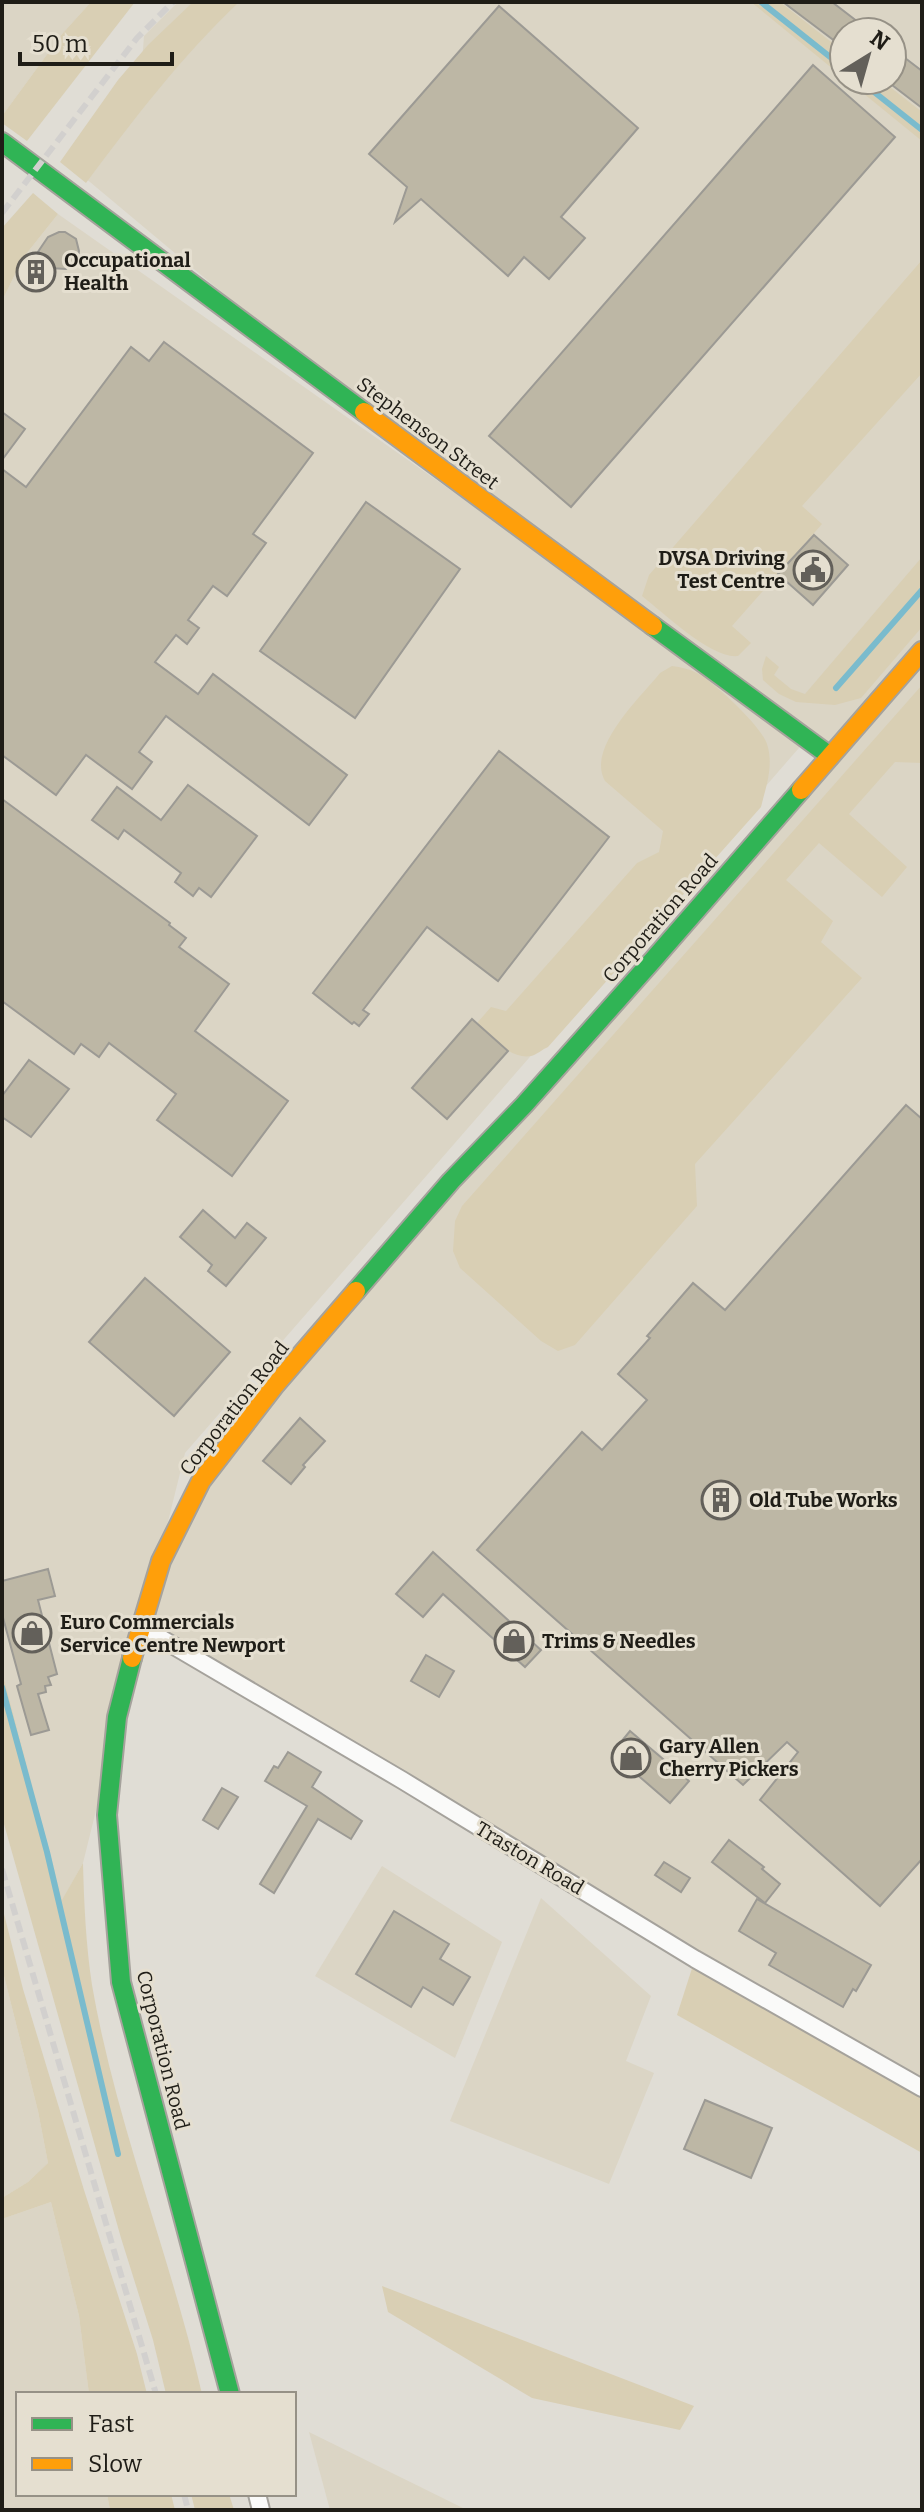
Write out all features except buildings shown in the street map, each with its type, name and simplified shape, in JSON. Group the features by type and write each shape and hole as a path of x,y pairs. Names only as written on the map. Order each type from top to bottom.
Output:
{"street":[{"name":"Stephenson Street","path":"2,142 830,756"},
{"name":"Corporation Road","path":"229,2392 121,1982 107,1815 117,1717 140,1626 161,1561 201,1481 275,1385 451,1181 524,1105 922,651"},
{"name":"Traston Road","path":"140,1626 402,1780 695,1959 922,2088"}],"shaded area":[{"path":"2,2 91,2 62,34 2,116"},
{"path":"91,2 135,2 27,141 2,123 2,116 62,34"},
{"path":"178,2 761,2 828,55 828,96 879,96 922,130 922,2088 141,1628 83,1863 62,1901 2,1671 2,301 23,258 58,214 779,721 378,423 84,177 139,103 144,36","holes":["805,741 829,757 201,1481 153,1582 185,1453"]},
{"path":"193,2 239,2 178,67 86,183 60,162 118,80 148,45"},
{"path":"751,2 780,2 828,40 828,65"},
{"path":"763,2 922,2 922,125 885,96 908,96 908,16 828,16 828,53"},
{"path":"867,96 902,96 922,112 922,141"},
{"path":"33,193 58,214 23,258 2,301 2,228"},
{"path":"922,260 922,373 802,506 822,524 732,626 751,643 738,656 727,655 702,643 642,596 649,575"},
{"path":"922,557 922,627 861,698 835,705 796,702 779,694 763,680 766,656 779,667 774,675 791,689 805,694"},
{"path":"672,666 691,670 714,685 763,736 769,752 769,768 761,807 548,1047 531,1056 516,1054 501,1046 477,1023 491,1007 506,1011 637,863 659,852 663,831 605,781 601,768 603,754 618,724 660,673"},
{"path":"922,685 922,763 895,762 849,814 907,867 882,897 819,843 786,880 833,921 821,942 862,978 695,1164 697,1206 575,1345 558,1351 541,1341 460,1268 453,1251 455,1221 462,1206"},
{"path":"2,1671 62,1900 83,1863 88,1955 102,2037 201,2392 166,2392 2,1817"},
{"path":"382,1866 502,1942 455,2058 315,1976"},
{"path":"541,1898 651,1996 626,2061 654,2073 609,2184 450,2121"},
{"path":"2,1906 23,1989 146,2392 89,2392 79,2316 51,2202 2,2219 2,2198 28,2182 48,2163 2,1968"},
{"path":"695,1959 922,2088 922,2153 677,2015"},
{"path":"2,1968 48,2163 28,2182 2,2198"},
{"path":"51,2202 79,2316 89,2392 16,2392 16,2496 107,2496 110,2510 2,2510 2,2219"},
{"path":"382,2286 694,2406 680,2430 532,2398 388,2312"},
{"path":"309,2432 467,2510 330,2510"},
{"path":"107,2496 172,2496 175,2510 110,2510"},
{"path":"192,2496 230,2496 234,2510 195,2510"}],"waterway":[{"path":"761,2 828,55"},
{"path":"879,96 922,130"},
{"path":"836,688 922,590"},
{"path":"2,1687 47,1852 118,2154"}],"railway":[{"path":"2,213 137,38 173,2"},
{"path":"2,1869 155,2392"},
{"path":"184,2496 188,2510"}],"traffic: fast":[{"path":"2,142 364,412"},
{"path":"653,626 830,756"},
{"path":"356,1291 801,790"},
{"path":"132,1658 117,1717 107,1815 121,1982 229,2392"}],"traffic: slow":[{"path":"364,412 653,626"},
{"path":"801,790 922,651"},
{"path":"132,1658 161,1561 201,1481 275,1385 356,1291"}],"place":[{"name":"Occupational Health","path":"36,272"},
{"name":"DVSA Driving Test Centre","path":"813,570"},
{"name":"Old Tube Works","path":"721,1500"},
{"name":"Euro Commercials Service Centre Newport","path":"32,1633"},
{"name":"Trims & Needles","path":"514,1641"},
{"name":"Gary Allen Cherry Pickers","path":"631,1758"}]}
